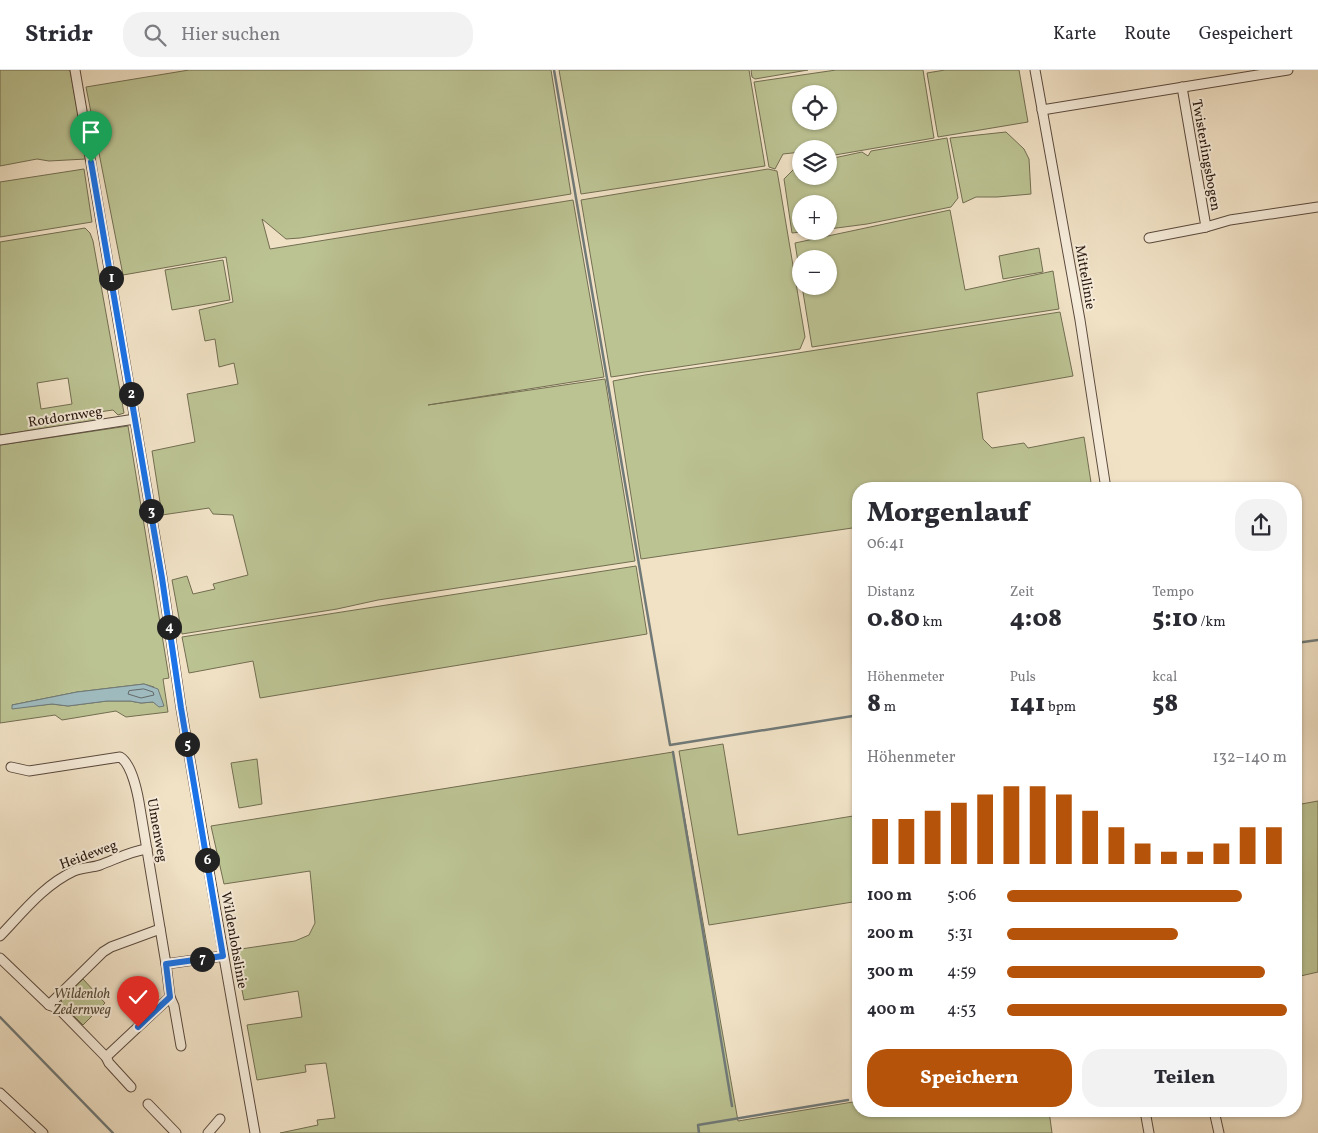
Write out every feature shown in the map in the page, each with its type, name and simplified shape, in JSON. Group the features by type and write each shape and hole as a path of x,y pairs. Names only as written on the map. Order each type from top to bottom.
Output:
{"street":[{"name":"Wildenlohslinie","path":"75,70 135,419 223,956 255,1133"},
{"name":"Mittellinie","path":"1035,70 1080,320 1105,482"},
{"path":"1042,110 1288,70"},
{"name":"Twisterlingsbogen","path":"1182,87 1206,227"},
{"name":"Twisterlingsbogen","path":"1149,238 1206,227 1230,220 1318,207"},
{"name":"Rotdornweg","path":"0,440 135,419"},
{"name":"Ulmenweg","path":"11,766 29,771 120,757 125,760 136,788 170,997 174,1006 181,1046"},
{"name":"Heideweg","path":"0,936 45,888 58,879 76,870 98,866 137,850 147,849"},
{"path":"49,1005 103,952 111,947 160,929"},
{"path":"166,964 223,956"},
{"path":"0,958 49,1005 59,1009 106,1057 109,1063 131,1087"},
{"path":"106,1057 170,997"},
{"path":"0,1093 43,1133"},
{"path":"148,1104 176,1133"},
{"path":"1146,1117 1149,1133"},
{"path":"1215,1117 1219,1133"},
{"path":"208,1133 220,1119"}],"green space":[{"path":"0,70 70,70 86,159 49,161 37,159 0,166"},
{"path":"189,70 551,70 571,194 300,238 286,239 262,219 270,249 573,200 604,377 428,405 605,379 635,561 378,600 337,609 182,634 172,580 187,576 193,594 215,589 213,584 248,575 233,515 213,514 209,508 162,515 152,451 195,442 187,394 238,384 234,363 219,367 215,339 205,341 199,310 233,302 226,257 123,275 86,87"},
{"path":"559,70 749,70 765,166 581,194"},
{"path":"751,70 808,70 755,79 752,77"},
{"path":"836,70 923,70 934,138 837,155 837,140 792,140 792,153 783,154 775,169 769,167 754,82"},
{"path":"945,70 1019,70 1028,122 938,137 927,73"},
{"path":"1006,132 1024,149 1029,159 1031,194 976,197 963,203 950,138"},
{"path":"947,138 958,198 951,207 867,224 837,228 837,195 792,195 792,233 784,179 792,171 792,185 837,185 837,157 862,152 868,156 871,151"},
{"path":"84,169 92,222 0,237 0,182"},
{"path":"768,169 777,171 792,260 792,295 798,295 805,337 800,349 611,377 581,200"},
{"path":"950,210 965,290 1053,271 1059,309 812,347 803,295 837,295 837,250 796,250 795,243 809,240 837,240 837,234"},
{"path":"85,228 90,233 124,413 118,415 113,410 99,412 99,416 94,421 0,435 0,242","holes":["68,378 72,404 41,409 37,383"]},
{"path":"1039,248 1043,272 1003,279 999,256"},
{"path":"223,260 230,300 172,310 165,270"},
{"path":"1060,312 1073,376 977,393 983,439 992,448 1024,443 1028,448 1084,437 1091,482 852,482 852,528 641,559 613,381"},
{"path":"128,426 169,678 163,679 168,712 126,717 116,711 62,720 55,715 0,723 0,445","holes":["144,684 154,687 156,704 153,702 107,701 68,706 52,704 33,706 12,705 77,692"]},
{"path":"636,566 647,634 260,698 253,661 189,673 182,637"},
{"path":"723,744 738,835 852,816 852,902 709,925 679,751"},
{"path":"673,752 738,1121 852,1102 852,1117 1050,1117 1052,1133 280,1133 318,1125 317,1120 335,1118 326,1063 305,1065 306,1072 257,1080 247,1025 302,1017 298,991 244,1000 234,950 295,941 309,935 315,923 310,871 224,884 211,826"},
{"path":"257,759 262,804 239,808 231,763"},
{"path":"1318,801 1318,972 1302,976 1302,804"},
{"name":"Wildenloh Zedernweg","path":"83,979 105,1003 83,1025 62,1004 61,999"}],"water":[{"path":"144,684 158,689 164,706 159,707 153,702 107,701 68,706 52,704 12,709 12,705 77,692"}],"waterway":[{"path":"554,70 670,745 852,716"},
{"path":"1302,642 1318,640"},
{"path":"673,752 732,1106"},
{"path":"0,1017 113,1133"},
{"path":"699,1133 698,1125 848,1100"}],"route":[{"path":"91,162 162,578 181,708 223,956 166,964 170,997 138,1027"}]}
